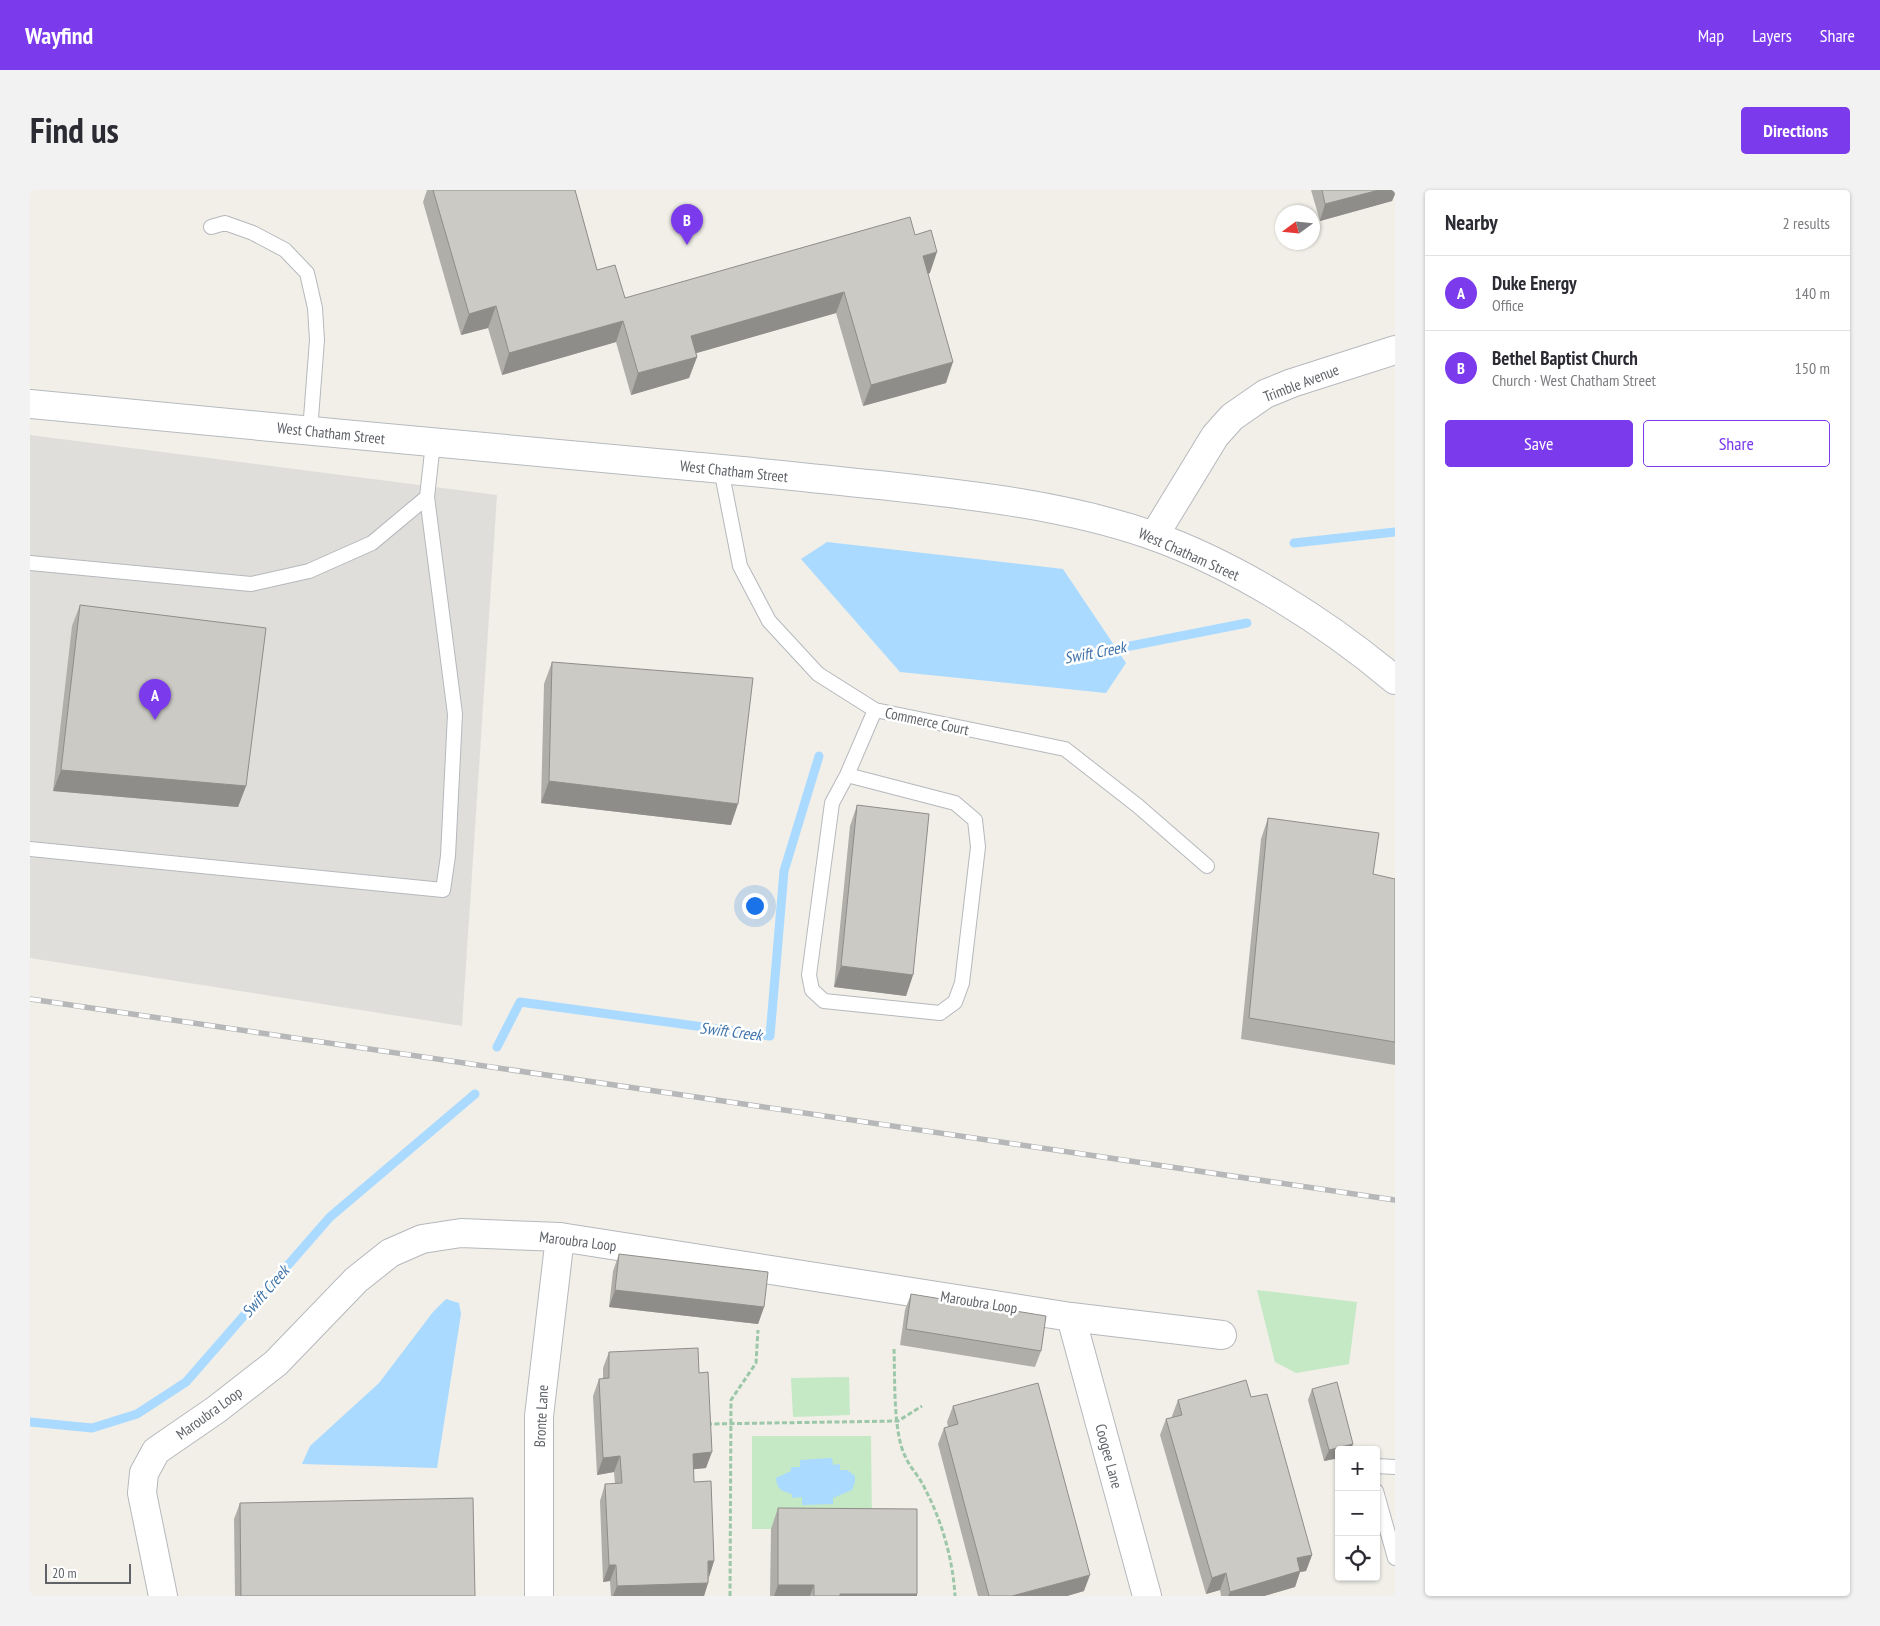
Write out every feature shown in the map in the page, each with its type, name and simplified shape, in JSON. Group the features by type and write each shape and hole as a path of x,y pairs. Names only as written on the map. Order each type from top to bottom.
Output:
{"street":[{"name":"Trimble Avenue","path":"1154,536 1215,436 1232,418 1265,394 1292,383 1395,350"},
{"name":"West Chatham Street","path":"30,404 721,469 935,491 1027,504 1104,521 1154,536 1208,560 1290,604 1332,632 1395,680"},
{"name":"Maroubra Loop","path":"163,1596 142,1493 144,1473 156,1451 217,1409 276,1363 356,1280 390,1253 422,1239 461,1233 560,1237 1071,1317 1222,1335"},
{"name":"Bronte Lane","path":"540,1596 539,1416 560,1237"},
{"name":"Coogee Lane","path":"1071,1317 1147,1596"}],"lane":[{"path":"211,228 226,224 253,233 285,250 307,273 315,308 317,340 310,431"},
{"path":"30,849 444,890 448,856 455,714 427,497 432,443"},
{"name":"Commerce Court","path":"721,469 740,566 769,621 818,674 875,710 1064,749 1138,806 1207,866"},
{"path":"30,563 250,584 309,571 372,543 427,497"},
{"path":"847,774 955,803 975,820 978,847 962,983 955,1002 940,1012 824,1001 812,990 809,976 832,803 875,710"},
{"path":"1380,1466 1395,1467"},
{"path":"1376,1491 1395,1558"}],"path":[{"path":"730,1596 729,1423 731,1400 756,1363 758,1330"},
{"path":"894,1349 898,1421 904,1456 925,1488 944,1533 955,1596"},
{"path":"704,1424 898,1421 922,1406"}],"shaded area":[{"path":"30,435 497,495 462,1026 30,958"}],"green space":[{"path":"1257,1290 1357,1302 1349,1364 1296,1373 1275,1362"},
{"path":"849,1377 850,1415 793,1417 791,1378"},
{"path":"752,1436 871,1436 872,1529 752,1529"}],"water":[{"path":"827,542 1063,569 1126,663 1106,693 900,672 801,559"},
{"path":"446,1299 459,1303 461,1314 437,1468 302,1464 310,1446 379,1383 433,1312"},
{"path":"832,1458 833,1465 840,1464 840,1470 847,1470 855,1476 852,1490 833,1498 833,1504 802,1505 802,1497 792,1498 792,1494 782,1491 777,1485 776,1478 791,1471 791,1467 800,1467 800,1460"}],"building":[{"path":"433,190 575,190 597,270 615,265 625,298 910,217 915,235 931,230 937,252 923,256 953,362 871,385 844,292 691,336 697,357 638,373 623,321 509,353 496,306 469,314"},
{"path":"1322,190 1379,190 1325,204"},
{"path":"80,605 266,628 246,786 61,770"},
{"path":"552,662 753,678 738,804 549,781"},
{"path":"857,805 929,814 913,975 841,966"},
{"path":"1268,818 1379,833 1373,874 1395,879 1395,1042 1249,1018"},
{"path":"619,1254 768,1272 764,1307 615,1290"},
{"path":"911,1294 1046,1316 1041,1351 906,1329"},
{"path":"698,1348 699,1373 708,1372 712,1452 693,1454 694,1482 711,1481 714,1561 708,1561 708,1583 617,1586 616,1565 609,1565 605,1484 622,1483 620,1456 603,1458 599,1379 609,1378 609,1352"},
{"path":"1246,1380 1251,1397 1267,1394 1312,1555 1297,1558 1300,1571 1230,1592 1226,1573 1212,1578 1166,1419 1182,1415 1178,1400"},
{"path":"1337,1382 1353,1444 1335,1446 1335,1448 1329,1450 1312,1389"},
{"path":"1038,1383 1090,1575 1012,1596 989,1596 944,1428 958,1424 953,1406"},
{"path":"473,1498 475,1596 241,1596 240,1503"},
{"path":"778,1508 917,1509 917,1594 814,1596 814,1585 778,1585"}],"waterway":[{"name":"Swift Creek","path":"1294,543 1395,532"},
{"name":"Swift Creek","path":"1105,651 1247,623"},
{"name":"Swift Creek","path":"497,1047 520,1002 770,1036 784,871 819,756"},
{"name":"Swift Creek","path":"30,1422 92,1428 137,1414 186,1382 330,1217 475,1094"}],"railway":[{"path":"30,999 1395,1200"}],"place":[{"name":"Bethel Baptist Church","path":"687,245"},
{"name":"Duke Energy","path":"155,720"}]}
